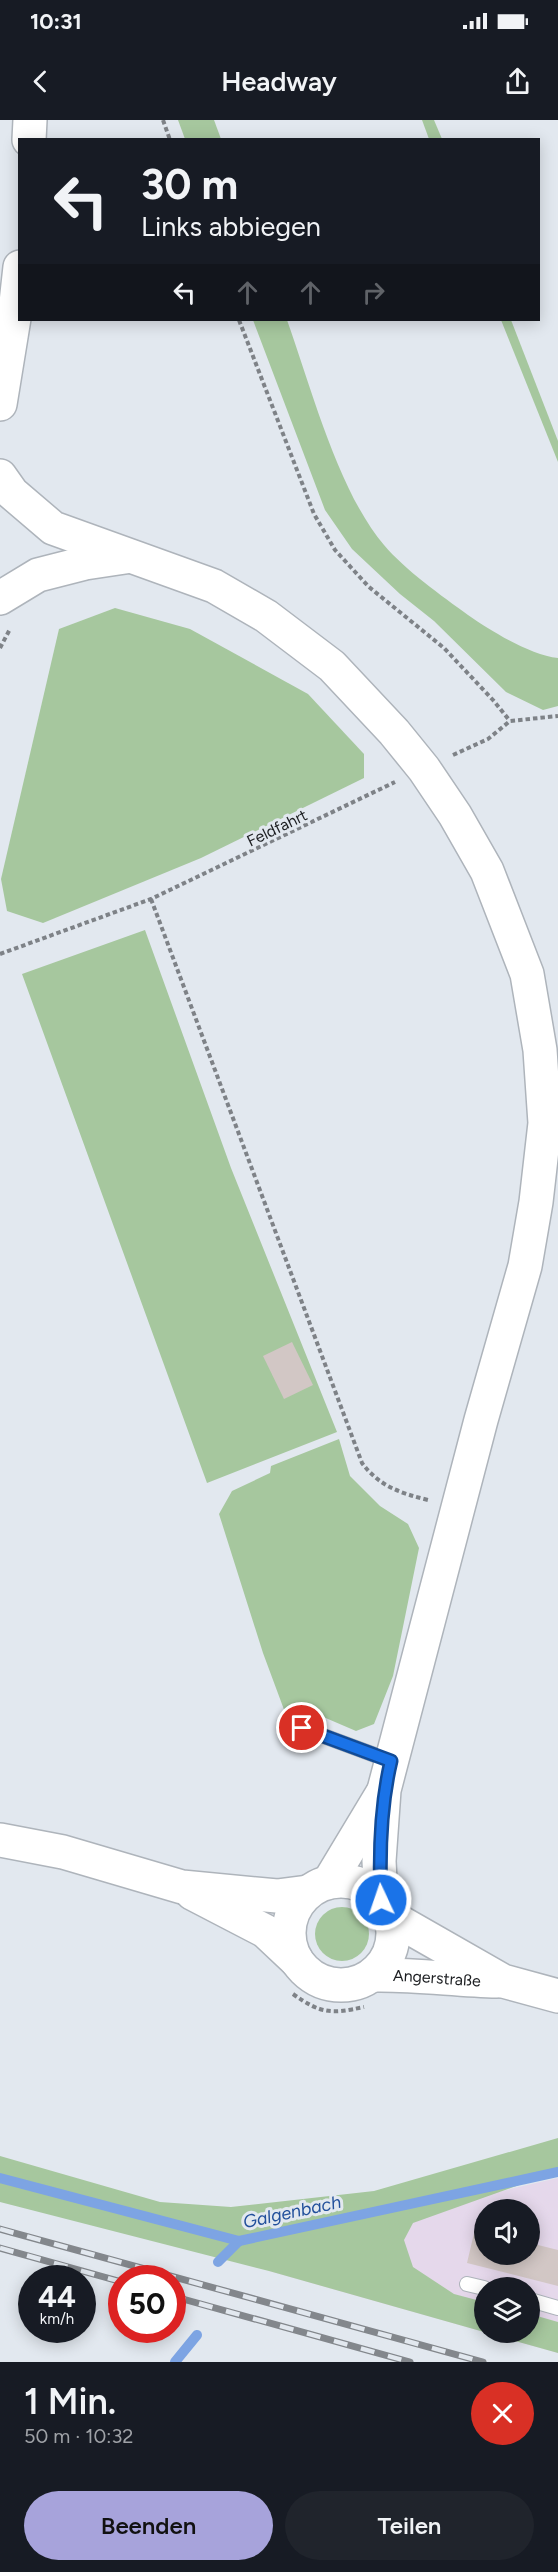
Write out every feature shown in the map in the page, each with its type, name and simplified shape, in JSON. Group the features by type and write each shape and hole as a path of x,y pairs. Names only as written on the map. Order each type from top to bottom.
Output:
{"main road":[{"path":"29,138 30,120"},
{"path":"0,404 18,285"},
{"path":"0,476 12,493 53,528 128,557 165,567 214,586 266,616 332,666 394,732 409,776 455,815 487,871 527,974 540,1050 545,1123 536,1202 525,1266 457,1509 388,1776 379,1860 386,1908 394,1933 391,1949 384,1963 373,1975 361,1982 332,1985 306,1972 265,1931 183,1887"},
{"path":"0,598 38,575 85,563 128,557"},
{"path":"297,1961 291,1947 290,1925 298,1904 319,1887 388,1776"},
{"path":"0,1840 63,1852 183,1887 278,1896 344,1881 358,1883 371,1890 386,1908"},
{"name":"Angerstraße","path":"386,1908 503,1981"},
{"name":"Angerstraße","path":"373,1975 410,1974 460,1980 503,1981 558,1996"}],"lane":[{"path":"302,1728 388,1776"},
{"path":"467,2284 474,2286"},
{"path":"540,2303 558,2308"}],"path":[{"path":"163,120 169,138"},
{"path":"239,321 314,514 335,550 369,587 444,648 510,721 558,716"},
{"path":"0,648 11,628"},
{"name":"Feldfahrt","path":"0,954 151,899 488,739 510,721"},
{"path":"389,774 409,776"},
{"path":"151,899 362,1463 373,1477 403,1493 457,1509"}],"shaded area":[{"path":"558,2178 558,2353 522,2343 540,2343 540,2277 474,2277 474,2329 269,2271 278,2243"}],"green space":[{"path":"178,120 214,120 221,138 185,138"},
{"path":"422,120 434,120 442,138 429,138"},
{"path":"253,321 287,321 339,468 368,523 384,545 413,573 477,621 523,647 558,658 558,706 543,710 506,692 434,621 400,594 352,549 325,510"},
{"path":"501,321 511,321 558,441 558,462"},
{"path":"115,608 190,629 308,694 364,754 364,778 201,858 43,923 7,911 1,879 59,629"},
{"path":"145,930 231,1168 337,1432 207,1483 22,974"},
{"path":"339,1439 350,1476 380,1506 408,1524 419,1548 393,1676 374,1724 356,1731 314,1713 286,1715 263,1653 219,1514 232,1491 270,1473 271,1466"},
{"path":"337,1907 347,1907 357,1911 365,1919 369,1934 365,1949 357,1957 347,1961 337,1961 327,1957 319,1949 315,1939 315,1929 319,1919 327,1911"},
{"path":"558,2138 558,2171 480,2199 474,2199 474,2201 413,2223 404,2240 413,2267 454,2294 474,2299 474,2329 269,2271 0,2202 0,2156 160,2202 231,2207 374,2191"},
{"path":"540,2317 558,2322 558,2353 522,2343 540,2343"}],"building":[{"path":"292,1342 313,1385 284,1399 263,1356"},
{"path":"474,2233 474,2265 467,2263"},
{"path":"540,2246 558,2250 558,2286 540,2281 540,2277 522,2277 475,2265 540,2265"}],"waterway":[{"name":"Galgenbach","path":"0,2178 239,2241 558,2172"},
{"path":"218,2262 239,2241"},
{"path":"175,2362 197,2335"}],"railway":[{"path":"0,2229 483,2362"},
{"path":"0,2248 108,2278"},
{"path":"186,2300 410,2362"}],"route":[{"path":"302,1728 391,1761 384,1790 379,1860 381,1900"}]}
